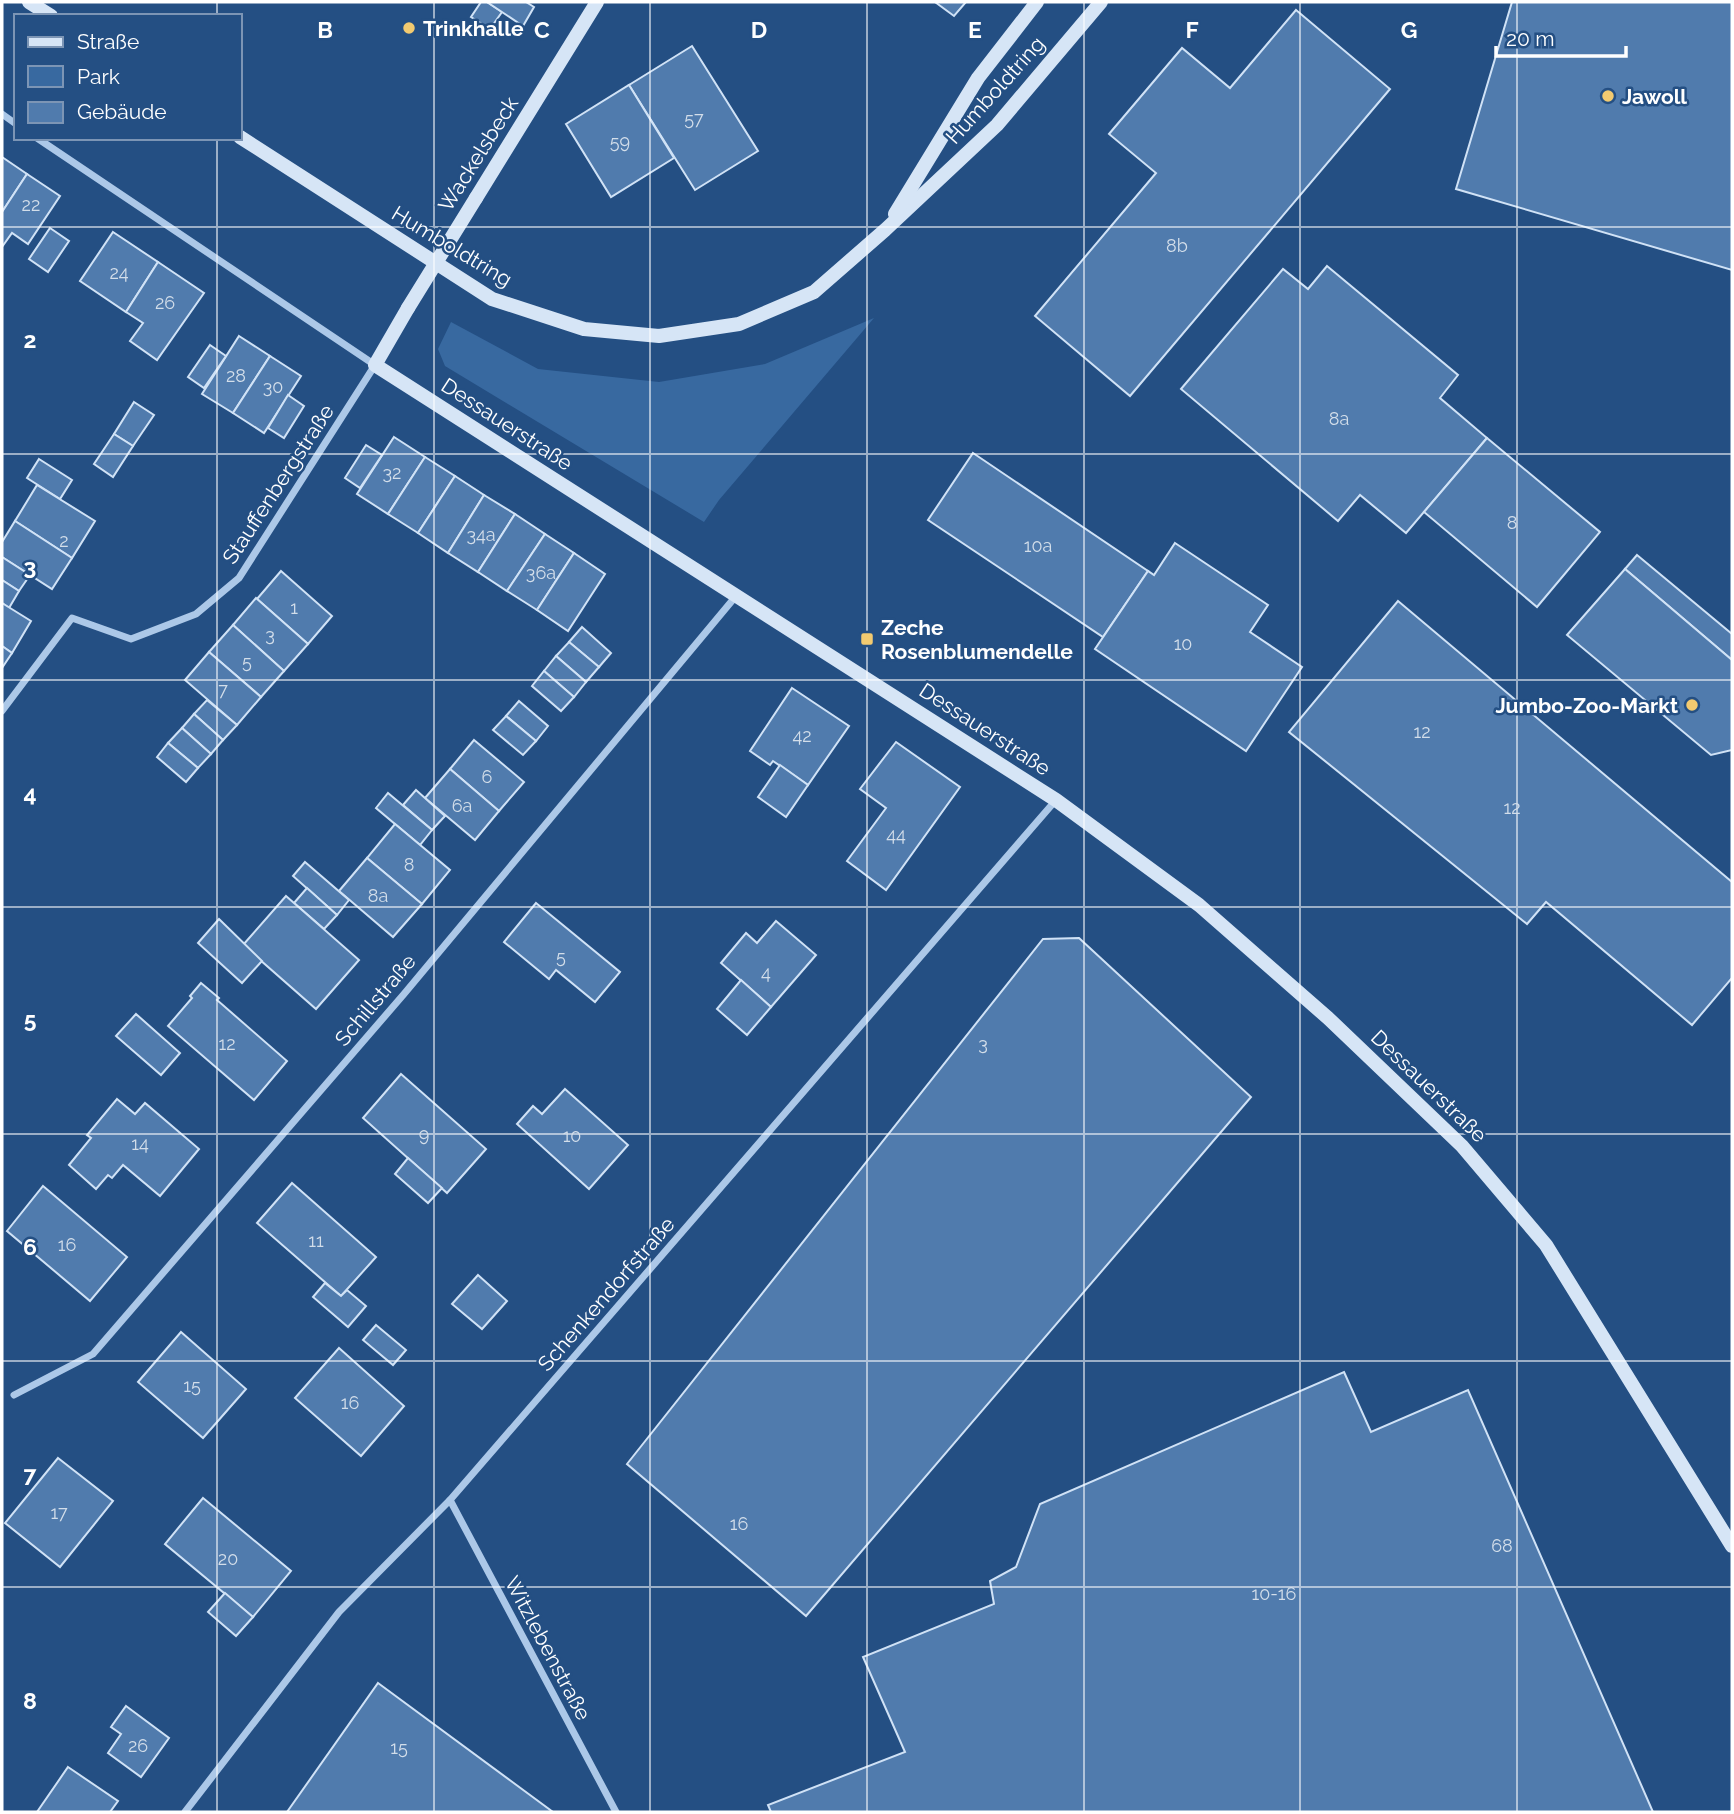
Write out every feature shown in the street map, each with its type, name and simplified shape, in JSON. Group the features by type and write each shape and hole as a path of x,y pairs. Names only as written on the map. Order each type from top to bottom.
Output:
{"street":[{"path":"29,2 48,14"},
{"name":"Wackelsbeck","path":"375,365 408,307 597,2"},
{"name":"Humboldtring","path":"885,230 978,78 1037,2"},
{"name":"Humboldtring","path":"242,138 492,299 584,329 659,336 738,324 814,292 885,230 997,125 1101,2"},
{"name":"Dessauerstraße","path":"40,140 375,365 1056,800 1199,905 1328,1018 1462,1146 1546,1245 1732,1546"},
{"name":"Stauffenbergstraße","path":"2,711 72,618 131,639 196,614 239,578 375,365"},
{"name":"Schillstraße","path":"14,1395 93,1354 404,994 736,596"},
{"name":"Schenkendorfstraße","path":"185,1812 339,1612 450,1500 1056,800"},
{"name":"Witzlebenstraße","path":"450,1500 616,1812"}],"green space":[{"path":"874,318 719,500 704,522 445,366 438,349 451,322 538,369 659,382 765,364"}],"building":[{"path":"481,2 487,2 502,12 490,29 471,17"},
{"path":"487,2 526,2 534,7 523,26"},
{"path":"935,2 966,2 954,16"},
{"name":"Jawoll","path":"1512,2 1732,2 1732,270 1456,189"},
{"path":"1296,10 1390,89 1130,396 1035,316 1156,173 1109,134 1182,48 1230,88"},
{"path":"692,46 758,151 695,190 629,85"},
{"path":"629,85 674,158 611,197 566,124"},
{"path":"2,157 27,174 2,212"},
{"path":"27,174 60,196 28,244 12,233 2,247 2,212"},
{"path":"50,228 69,241 48,272 29,259"},
{"path":"113,232 158,262 126,312 80,281"},
{"path":"158,262 204,293 157,360 130,341 143,323 126,312"},
{"path":"1327,266 1458,375 1440,398 1487,438 1406,533 1360,495 1338,521 1181,389 1283,269 1308,289"},
{"path":"239,336 270,356 233,413 202,394"},
{"path":"210,345 226,356 204,388 188,377"},
{"path":"270,356 301,376 264,433 233,413"},
{"path":"288,395 304,406 284,438 268,428"},
{"path":"134,402 154,415 133,446 114,434"},
{"path":"114,434 133,446 113,477 94,464"},
{"path":"394,437 425,457 388,514 357,494"},
{"path":"1487,438 1600,532 1537,607 1424,512"},
{"path":"366,445 382,455 360,488 345,478"},
{"path":"973,453 1148,571 1103,637 928,520"},
{"path":"425,457 455,476 418,533 388,514"},
{"path":"39,459 72,480 60,499 27,478"},
{"path":"455,476 484,495 448,553 418,533"},
{"path":"37,485 95,521 72,558 15,521"},
{"path":"484,495 515,514 478,572 448,553"},
{"path":"515,514 545,534 507,591 478,572"},
{"path":"15,521 72,558 52,589 2,557 2,542"},
{"path":"545,534 574,553 537,610 507,591"},
{"path":"1175,543 1268,605 1250,632 1302,667 1246,751 1095,649 1148,571 1154,575"},
{"path":"574,553 605,574 568,631 537,610"},
{"path":"1637,555 1732,634 1732,660 1625,569"},
{"path":"2,557 30,575 19,591 2,580"},
{"name":"Jumbo-Zoo-Markt","path":"1625,569 1732,660 1732,750 1711,755 1567,635"},
{"path":"281,571 332,616 308,644 257,599"},
{"path":"2,580 19,591 9,608 2,603"},
{"path":"256,598 308,644 284,671 233,625"},
{"path":"1398,601 1732,882 1732,978 1692,1025 1546,902 1527,924 1289,732"},
{"path":"2,603 31,621 12,653 2,646"},
{"path":"233,625 284,671 261,697 209,652"},
{"path":"582,627 611,653 599,667 569,642"},
{"path":"569,642 599,667 586,682 556,656"},
{"path":"2,646 12,653 2,668"},
{"path":"209,652 261,697 237,725 185,680"},
{"path":"556,656 586,682 574,697 544,671"},
{"path":"544,671 574,697 561,711 532,686"},
{"path":"792,688 849,726 808,785 773,761 770,765 750,751"},
{"path":"207,700 237,725 223,740 194,714"},
{"path":"519,701 548,726 536,741 506,716"},
{"path":"194,714 223,740 211,754 182,728"},
{"path":"506,716 536,741 523,755 493,730"},
{"path":"182,728 211,754 198,768 168,743"},
{"path":"474,740 524,782 499,811 450,769"},
{"path":"896,742 960,787 886,890 847,861 886,808 860,789"},
{"path":"168,743 198,768 186,782 157,757"},
{"path":"780,765 808,785 786,817 758,797"},
{"path":"450,769 499,811 475,840 425,798"},
{"path":"416,790 445,816 432,830 403,805"},
{"path":"388,793 432,830 420,845 376,808"},
{"path":"395,824 450,870 422,904 367,858"},
{"path":"367,858 422,904 393,937 339,891"},
{"path":"305,862 349,900 337,915 293,876"},
{"path":"307,888 337,915 324,929 294,903"},
{"path":"286,896 359,960 316,1009 243,945"},
{"path":"536,903 620,972 595,1002 556,970 549,979 504,942"},
{"path":"219,919 262,961 242,983 198,943"},
{"path":"776,921 816,955 771,1007 721,963 746,933 757,943"},
{"path":"1079,938 1251,1097 806,1616 627,1464 1043,939"},
{"path":"741,980 771,1007 747,1035 717,1009"},
{"path":"201,983 287,1061 254,1100 168,1026"},
{"path":"136,1014 180,1053 161,1075 116,1036"},
{"path":"401,1074 486,1149 447,1193 363,1118"},
{"path":"565,1089 628,1145 589,1189 517,1124 533,1106 542,1114"},
{"path":"117,1099 135,1114 145,1103 199,1149 160,1196 123,1165 112,1178 108,1175 96,1189 69,1165 91,1138 87,1135"},
{"path":"408,1158 442,1188 428,1203 395,1174"},
{"path":"292,1183 376,1257 341,1296 257,1223"},
{"path":"43,1186 127,1257 90,1301 7,1231"},
{"path":"478,1275 507,1301 482,1329 452,1304"},
{"path":"325,1283 341,1296 347,1290 366,1306 348,1327 313,1297"},
{"path":"376,1325 406,1350 393,1365 363,1340"},
{"path":"181,1332 246,1389 203,1438 138,1382"},
{"path":"339,1348 404,1406 361,1456 295,1398"},
{"path":"1344,1372 1371,1432 1468,1390 1653,1812 771,1812 768,1805 905,1752 863,1657 994,1604 990,1581 1016,1567 1040,1504"},
{"path":"58,1458 113,1501 60,1567 5,1523"},
{"path":"203,1498 291,1571 253,1617 165,1544"},
{"path":"225,1593 253,1617 236,1636 208,1612"},
{"path":"378,1683 553,1812 287,1812"},
{"path":"126,1706 169,1738 141,1777 108,1753 121,1734 111,1727"},
{"path":"68,1767 118,1801 110,1812 37,1812"}],"place":[{"name":"Trinkhalle","path":"409,28"},
{"name":"Jawoll","path":"1608,96"},
{"name":"Zeche Rosenblumendelle","path":"867,639"},
{"name":"Jumbo-Zoo-Markt","path":"1692,705"}]}
